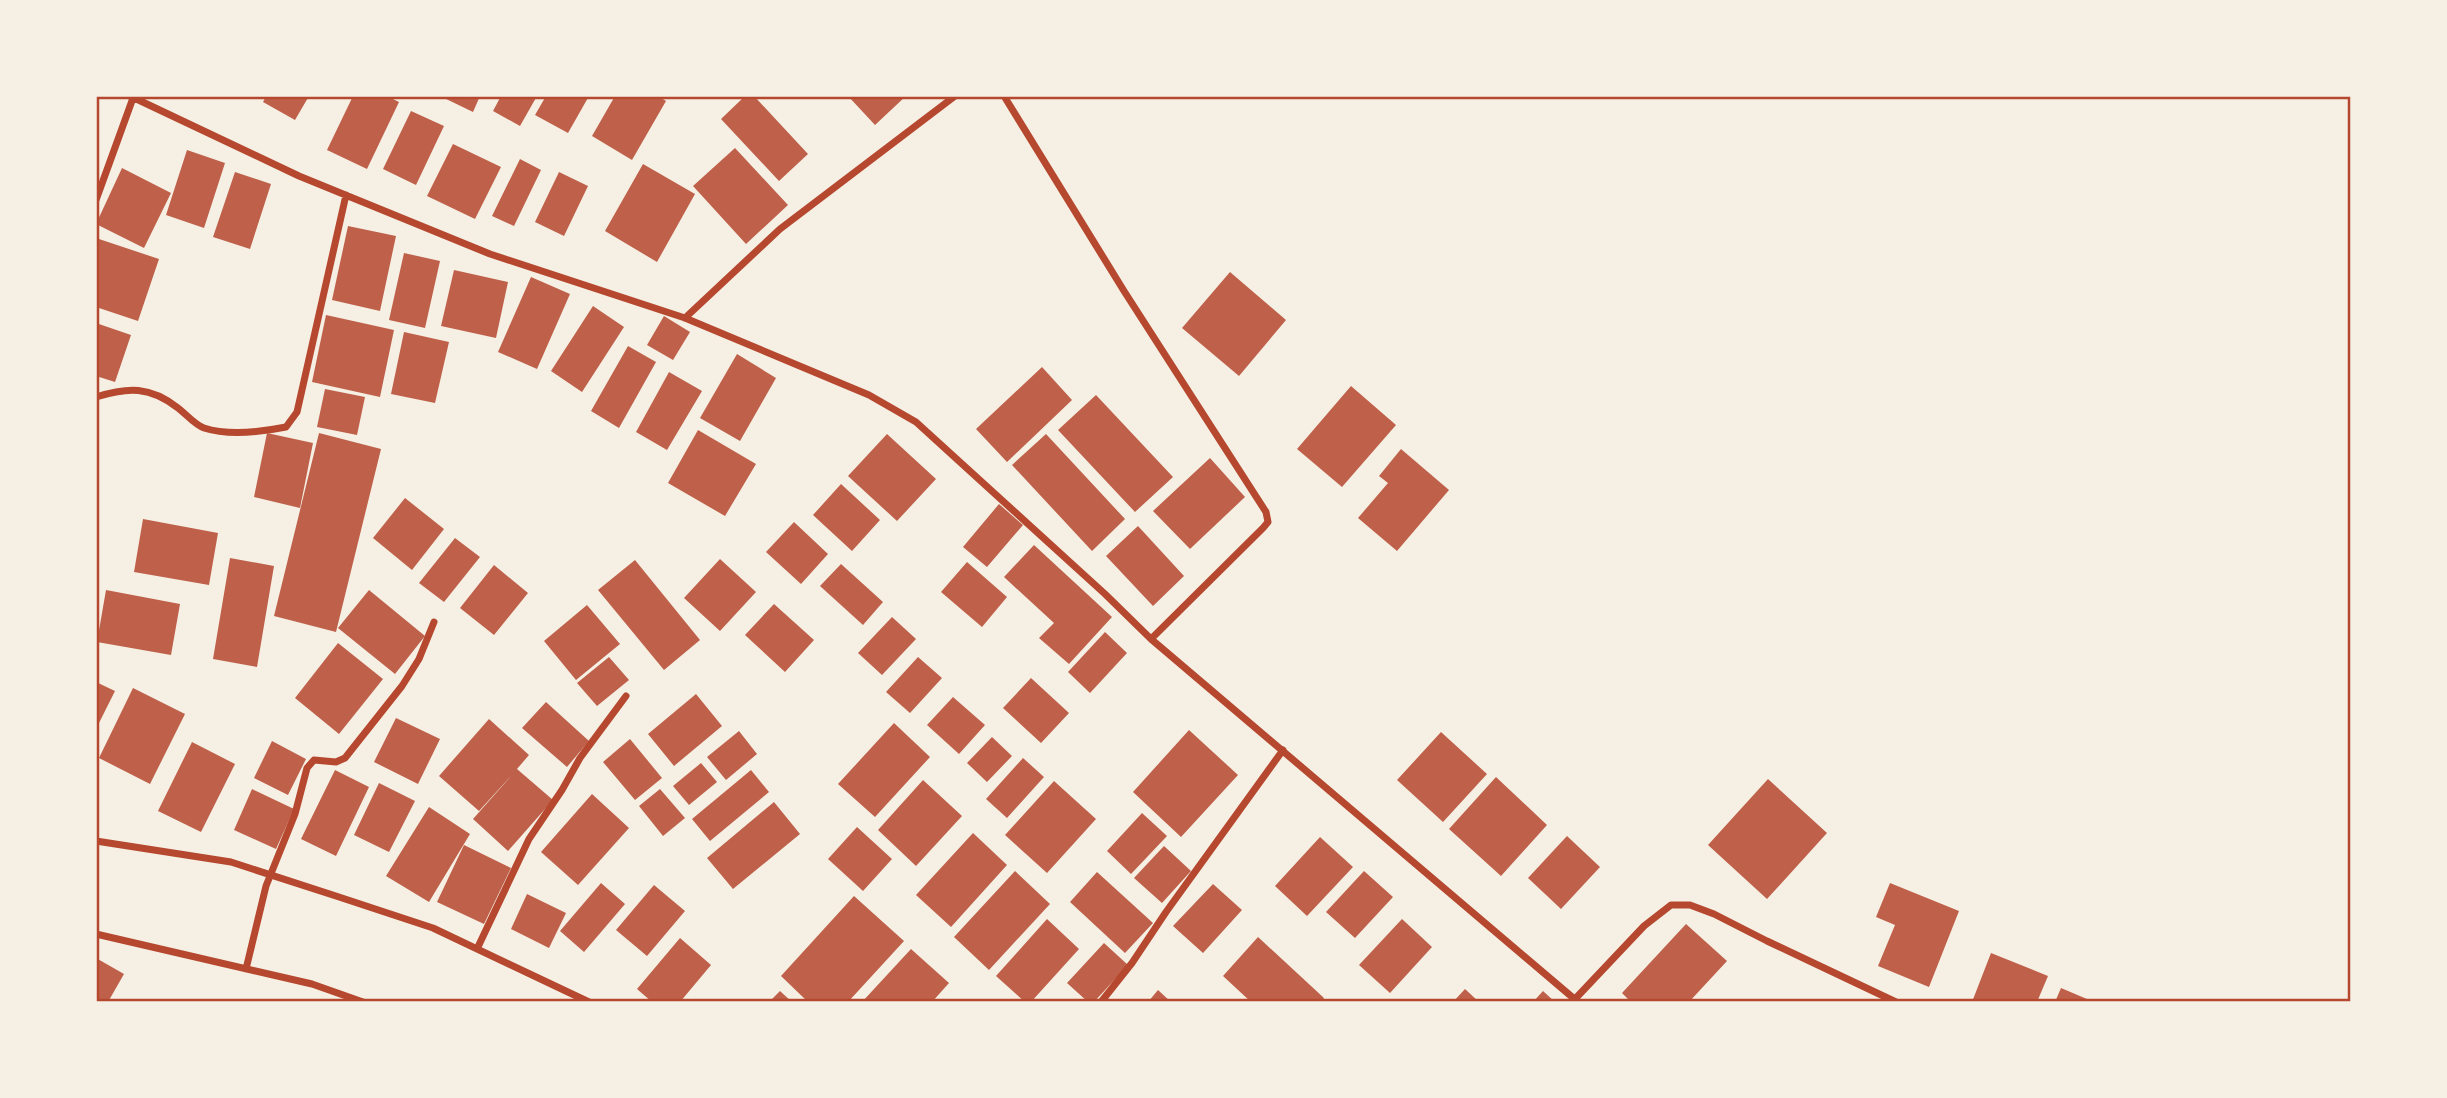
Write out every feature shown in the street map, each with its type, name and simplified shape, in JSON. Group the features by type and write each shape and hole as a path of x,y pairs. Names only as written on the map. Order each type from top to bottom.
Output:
{"street":[{"path":"685,318 780,229 955,96"},
{"path":"1004,96 1124,291 1266,512 1268,522 1264,528 1151,639"},
{"path":"96,200 132,97 299,176 490,254 685,318 869,395 916,422 1151,639 1576,1000 1652,919 1671,905 1690,905 1896,1002"},
{"path":"96,397 131,388 143,390 173,404 202,428 258,432 286,427 297,412 346,195"},
{"path":"246,969 266,886 295,814 307,768 314,760 336,762 345,758 402,687 419,659 434,622"},
{"path":"477,949 529,839 580,758 625,696"},
{"path":"1101,1002 1132,963 1283,750"},
{"path":"96,841 231,862 271,875 433,928 589,1002"},
{"path":"96,934 312,984 363,1002"}],"building":[{"path":"266,96 309,96 295,120 263,102"},
{"path":"353,96 387,96 399,102 367,169 327,150"},
{"path":"440,96 480,96 473,112"},
{"path":"501,96 537,96 520,126 493,111"},
{"path":"546,96 589,96 568,133 535,115"},
{"path":"615,96 658,96 666,101 632,160 592,136"},
{"path":"745,96 754,96 808,154 779,181 721,119"},
{"path":"848,96 906,96 875,125"},
{"path":"411,111 444,126 416,185 383,169"},
{"path":"453,144 501,167 475,219 427,196"},
{"path":"735,148 788,205 746,244 693,186"},
{"path":"187,150 225,163 204,228 166,215"},
{"path":"520,159 541,170 514,226 492,216"},
{"path":"643,164 695,194 657,262 605,231"},
{"path":"122,168 171,193 144,248 96,224"},
{"path":"235,172 271,184 250,249 213,237"},
{"path":"559,172 588,186 564,236 535,222"},
{"path":"348,226 396,236 380,311 332,300"},
{"path":"96,238 159,259 138,321 96,307"},
{"path":"404,253 440,261 425,328 389,320"},
{"path":"454,270 508,282 496,338 441,326"},
{"path":"1230,272 1286,320 1239,376 1182,328"},
{"path":"531,277 570,294 537,369 498,352"},
{"path":"593,306 624,327 582,392 551,371"},
{"path":"326,315 394,330 380,397 312,382"},
{"path":"664,316 690,332 673,360 647,345"},
{"path":"96,323 131,335 115,382 96,376"},
{"path":"404,332 449,342 435,403 391,394"},
{"path":"628,346 656,362 619,428 591,411"},
{"path":"737,354 776,378 740,441 700,418"},
{"path":"1042,367 1072,400 1007,462 976,429"},
{"path":"669,372 702,391 667,450 636,432"},
{"path":"1351,386 1396,425 1342,487 1297,449"},
{"path":"325,389 365,397 357,435 317,427"},
{"path":"1096,395 1173,477 1135,512 1058,430"},
{"path":"698,430 756,464 725,516 668,483"},
{"path":"267,433 313,443 300,508 254,497"},
{"path":"319,433 381,449 336,632 274,616"},
{"path":"887,434 936,479 897,521 848,476"},
{"path":"1046,434 1125,519 1092,551 1012,465"},
{"path":"1401,449 1449,490 1397,551 1358,518 1388,483 1379,476"},
{"path":"1210,458 1245,497 1190,549 1153,511"},
{"path":"841,484 880,520 852,551 813,515"},
{"path":"405,498 444,529 412,570 373,538"},
{"path":"999,504 1023,525 987,567 963,547"},
{"path":"143,519 218,533 209,585 134,572"},
{"path":"794,522 828,554 801,584 766,552"},
{"path":"1138,526 1184,576 1153,606 1106,556"},
{"path":"455,538 480,557 444,602 419,583"},
{"path":"1034,545 1112,617 1069,664 1039,638 1054,623 1004,577"},
{"path":"230,558 274,566 257,667 213,659"},
{"path":"720,559 756,592 720,631 684,598"},
{"path":"635,560 700,640 664,670 598,590"},
{"path":"967,562 1007,597 982,627 941,592"},
{"path":"841,564 883,602 863,625 820,586"},
{"path":"494,565 528,593 494,635 460,608"},
{"path":"106,590 180,604 171,655 97,642"},
{"path":"369,590 425,636 395,674 338,628"},
{"path":"774,604 814,640 785,672 745,635"},
{"path":"587,605 620,644 576,680 544,641"},
{"path":"892,617 916,639 882,675 858,653"},
{"path":"1105,632 1127,653 1090,693 1068,672"},
{"path":"338,643 383,679 339,734 295,698"},
{"path":"609,657 629,680 597,706 577,683"},
{"path":"918,657 942,678 910,713 886,692"},
{"path":"1031,678 1069,713 1041,743 1003,708"},
{"path":"96,682 115,691 96,729"},
{"path":"133,688 185,714 150,784 99,758"},
{"path":"696,694 722,726 674,766 648,734"},
{"path":"953,697 985,725 959,754 927,725"},
{"path":"546,702 589,741 567,767 522,728"},
{"path":"396,718 440,739 418,784 374,762"},
{"path":"489,719 529,755 517,769 553,800 508,851 473,819 511,776 479,811 439,776"},
{"path":"894,723 930,757 875,817 838,784"},
{"path":"1189,730 1238,775 1181,837 1133,792"},
{"path":"739,731 757,754 726,780 707,757"},
{"path":"1441,732 1487,774 1443,822 1397,780"},
{"path":"992,737 1012,756 987,782 967,763"},
{"path":"630,739 662,778 635,800 603,762"},
{"path":"272,741 306,759 288,795 254,778"},
{"path":"192,742 235,764 201,832 158,811"},
{"path":"1023,758 1044,777 1007,818 986,799"},
{"path":"701,763 717,782 689,805 673,786"},
{"path":"335,770 369,787 336,856 301,839"},
{"path":"751,770 769,792 710,841 692,819"},
{"path":"1496,777 1547,825 1501,876 1449,829"},
{"path":"1768,779 1827,833 1767,899 1708,845"},
{"path":"923,780 962,816 916,866 878,830"},
{"path":"1054,781 1096,819 1047,873 1005,835"},
{"path":"379,783 415,801 389,852 354,835"},
{"path":"252,789 294,809 276,849 234,830"},
{"path":"660,789 685,818 663,836 639,806"},
{"path":"592,794 629,828 578,885 541,852"},
{"path":"774,802 800,834 733,889 707,858"},
{"path":"429,807 470,834 429,902 386,876"},
{"path":"1142,813 1167,836 1131,874 1107,851"},
{"path":"857,827 892,859 863,891 828,859"},
{"path":"973,833 1007,865 951,927 916,895"},
{"path":"1567,836 1600,867 1561,909 1528,878"},
{"path":"1320,837 1353,867 1307,916 1275,886"},
{"path":"464,845 511,868 484,924 437,902"},
{"path":"1164,846 1191,871 1162,903 1134,878"},
{"path":"1015,871 1050,904 989,970 954,937"},
{"path":"1364,871 1393,897 1355,938 1326,912"},
{"path":"1097,872 1153,923 1125,953 1070,902"},
{"path":"601,883 625,904 584,952 560,931"},
{"path":"1890,883 1959,911 1929,987 1878,966 1895,925 1876,917"},
{"path":"1213,884 1242,910 1203,953 1173,926"},
{"path":"654,885 685,911 647,956 616,930"},
{"path":"527,894 566,913 549,948 511,929"},
{"path":"854,896 904,941 848,1002 808,1002 781,976"},
{"path":"1047,919 1079,949 1031,1002 1025,1002 996,976"},
{"path":"1402,919 1432,947 1390,993 1359,965"},
{"path":"1686,924 1727,961 1689,1002 1631,1002 1622,993"},
{"path":"1258,937 1324,998 1321,1002 1251,1002 1223,976"},
{"path":"680,938 711,965 680,1002 652,1002 637,989"},
{"path":"1104,943 1128,965 1094,1002 1088,1002 1067,983"},
{"path":"911,949 949,983 932,1002 862,1002"},
{"path":"1991,953 2048,976 2037,1002 1972,1002"},
{"path":"96,958 124,974 108,1002 96,1002"},
{"path":"2061,988 2094,1002 2055,1002"},
{"path":"1465,989 1479,1002 1453,1002"},
{"path":"1158,990 1171,1002 1148,1002"},
{"path":"780,991 792,1002 769,1002"},
{"path":"1543,991 1555,1002 1533,1002"}]}
